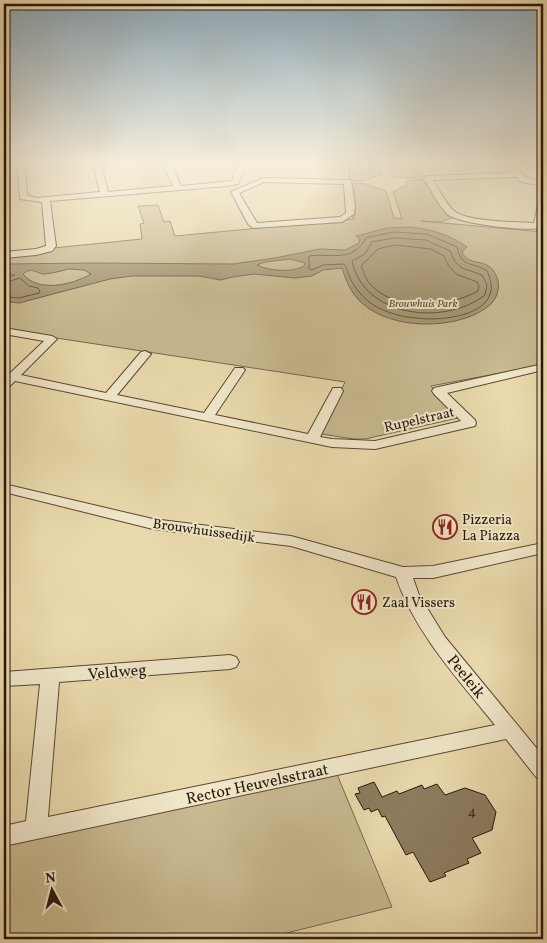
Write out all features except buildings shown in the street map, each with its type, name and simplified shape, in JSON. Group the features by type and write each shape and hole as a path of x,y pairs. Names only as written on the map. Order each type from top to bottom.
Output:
{"street":[{"path":"4,255 36,252 51,246 47,208"},
{"path":"244,208 252,224 256,226 342,219 348,217 351,208"},
{"path":"447,208 457,217 498,224 536,226 540,223 542,208"},
{"name":"Rupelstraat","path":"4,330 52,338 8,381"},
{"path":"109,397 145,354"},
{"name":"Rupelstraat","path":"8,381 109,397 332,443 375,445 470,423 438,391 543,368"},
{"path":"207,417 239,370"},
{"path":"312,439 337,391"},
{"name":"Brouwhuissedijk","path":"4,488 154,524 291,541 403,573 433,572 543,548"},
{"name":"Peeleik","path":"403,573 411,596 439,642 543,771"},
{"name":"Veldweg","path":"4,679 230,662"},
{"path":"36,830 50,676"},
{"name":"Rector Heuvelsstraat","path":"4,836 511,730"}],"green space":[{"name":"Brouwhuis Park","path":"139,208 159,208 164,222 170,221 175,236 355,219 352,217 355,215 355,208 391,208 394,218 402,219 398,208 447,208 454,217 440,222 421,221 543,232 543,365 431,386 458,418 365,439 321,434 345,382 4,330 4,253 142,239 140,224 144,223"},
{"path":"334,767 392,907 262,939 4,939 4,836"}],"water":[{"path":"410,227 425,229 447,236 467,247 462,252 465,257 485,264 495,273 498,285 497,293 492,303 473,315 441,323 424,324 391,319 376,313 363,304 350,288 342,268 323,270 312,276 295,278 254,274 221,280 199,276 132,276 110,279 19,303 4,301 4,278 15,275 4,272 4,264 233,264 320,249 345,250 359,243 360,239 356,236 387,228","holes":["290,259 305,263 304,266 293,270 280,270 268,269 257,265 265,262","69,269 84,270 91,274 65,284 56,285 37,284 23,274 29,271 45,274"]}],"place":[{"name":"Pizzeria La Piazza","path":"445,527"},
{"name":"Zaal Vissers","path":"364,602"}]}
